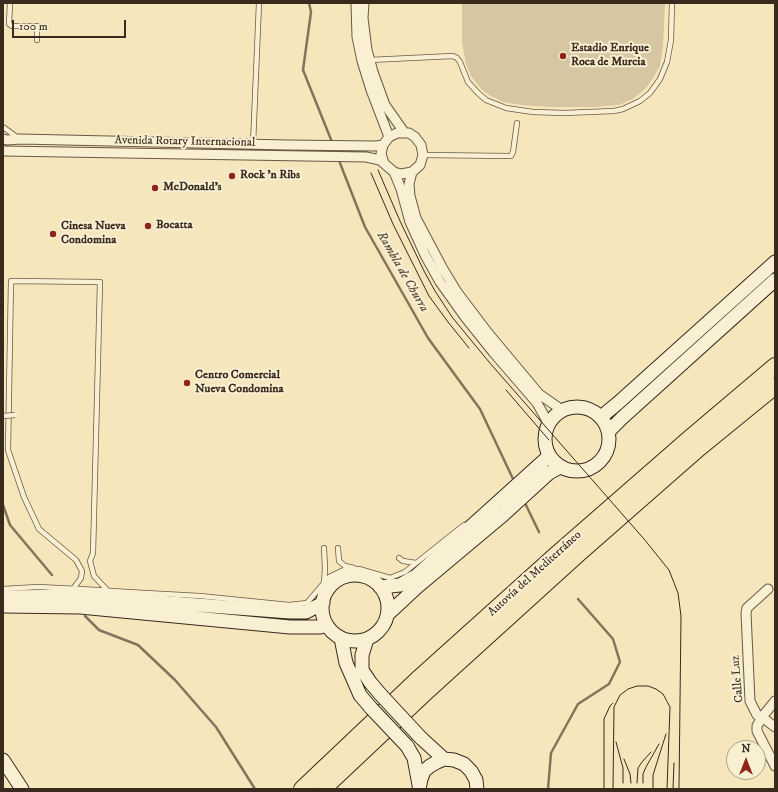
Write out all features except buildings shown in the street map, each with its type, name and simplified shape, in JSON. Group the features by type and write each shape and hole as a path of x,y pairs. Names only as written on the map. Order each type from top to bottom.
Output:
{"highway":[{"name":"Autovía del Mediterráneo","path":"302,789 417,680 556,555 775,366"},
{"name":"Autovía del Mediterráneo","path":"323,789 426,692 578,554 699,448 775,386"}],"street":[{"path":"356,3 357,37 362,61 371,90 389,137"},
{"path":"364,3 364,29 369,60 385,105 404,132 415,137 422,145 423,155 420,165 412,172 401,174 394,172"},
{"path":"404,132 397,133 389,137 383,145 381,154 384,163 394,172 401,189 410,222 425,254 440,282 465,317 493,352 537,402 546,419 547,426"},
{"name":"Avenida Rotary Internacional","path":"3,139 286,145 383,145"},
{"path":"82,152 99,148 102,141"},
{"name":"Avenida Rotary Internacional","path":"3,151 366,157 380,160 384,163"},
{"path":"412,172 409,184 410,196 416,218 457,292 488,333 539,394 562,410"},
{"path":"601,417 775,262"},
{"path":"609,432 622,418 775,280"},
{"path":"572,407 583,407 593,410 601,417 609,432 610,441 608,450 603,459 596,466 588,470 578,472 568,471 550,465 545,447 544,436 547,426 553,417 562,410 572,407"},
{"path":"388,614 388,604 380,587 372,580 362,576 347,577 333,584 326,593 323,603 323,614 327,625 341,638 354,641 367,639 377,633 388,614 550,465"},
{"path":"380,587 400,585 416,576 480,519 500,510"},
{"name":"Calle Luz","path":"768,589 747,608 746,611 750,701 757,715 775,727"},
{"path":"3,597 78,596 280,612 306,612 323,603"},
{"path":"3,606 80,606 290,627 320,627 327,625"},
{"path":"341,638 346,663 360,695 407,746 414,758 419,788"},
{"path":"367,639 362,655 362,670 381,695 421,738 444,759"},
{"path":"775,701 762,717 757,726 757,731 775,766"},
{"path":"419,788 424,771 436,762 444,759 454,760 464,764 472,771 476,780 477,789"},
{"path":"3,760 22,789"},
{"path":"3,774 13,789"}],"lane":[{"path":"10,3 10,24 12,26 37,26 37,40"},
{"path":"253,144 259,3"},
{"path":"369,60 453,56 460,62 468,82 478,93 486,100 506,108 533,112 564,113 614,111 623,109 640,101 650,93 660,79 667,62 670,47 672,3"},
{"path":"423,155 511,156 513,152 517,123"},
{"path":"3,127 20,139"},
{"path":"276,155 286,145"},
{"path":"73,589 81,578 82,571 76,560 39,529 24,498 8,450 11,281 100,282 93,553 90,561 94,576 108,590"},
{"path":"3,416 15,415"},
{"path":"338,548 339,561 345,566 390,578 405,572 462,526 480,519"},
{"path":"324,548 324,584"},
{"path":"399,558 403,561 416,564"},
{"path":"3,589 38,587 108,590 200,596 289,605 307,603 329,578 346,570 359,569"},
{"path":"127,592 176,603"}],"shaded area":[{"name":"Estadio Enrique Roca de Murcia","path":"462,3 665,3 663,46 660,66 645,89 633,99 619,105 595,107 551,107 503,102 482,90 471,76 466,64 462,42"}],"waterway":[{"name":"Rambla de Churra","path":"309,3 311,12 303,70 332,142"},
{"name":"Rambla de Churra","path":"338,158 365,227 428,338 480,409 514,481"},
{"name":"Rambla de Churra","path":"524,501 539,532"},
{"path":"3,505 10,525 52,575"},
{"name":"Rambla de Churra","path":"548,789 551,753 578,704 609,684 620,662 613,639 578,599"},
{"path":"85,616 99,630 138,645 175,680 216,727 255,789"}],"tram line":[{"path":"378,170 424,271 452,317 489,362 644,539 669,570 678,593 681,616 679,789"},
{"path":"371,173 393,224 429,296 469,348"},
{"path":"506,390 549,440"},
{"path":"613,789 614,707 620,695 628,689 637,686 648,686 656,689 663,694 670,707 667,789"},
{"path":"604,789 604,719 613,703"},
{"path":"653,789 653,775 666,734"},
{"path":"616,742 623,768 623,783"},
{"path":"643,783 643,774 659,744"},
{"path":"637,783 638,768 651,752"},
{"path":"624,759 630,774 631,783"},
{"path":"673,789 674,763"}],"place":[{"name":"Estadio Enrique Roca de Murcia","path":"563,56"},
{"name":"Rock 'n Ribs","path":"232,176"},
{"name":"McDonald's","path":"155,188"},
{"name":"Bocatta","path":"148,226"},
{"name":"Cinesa Nueva Condomina","path":"53,234"},
{"name":"Centro Comercial Nueva Condomina","path":"187,383"}]}
